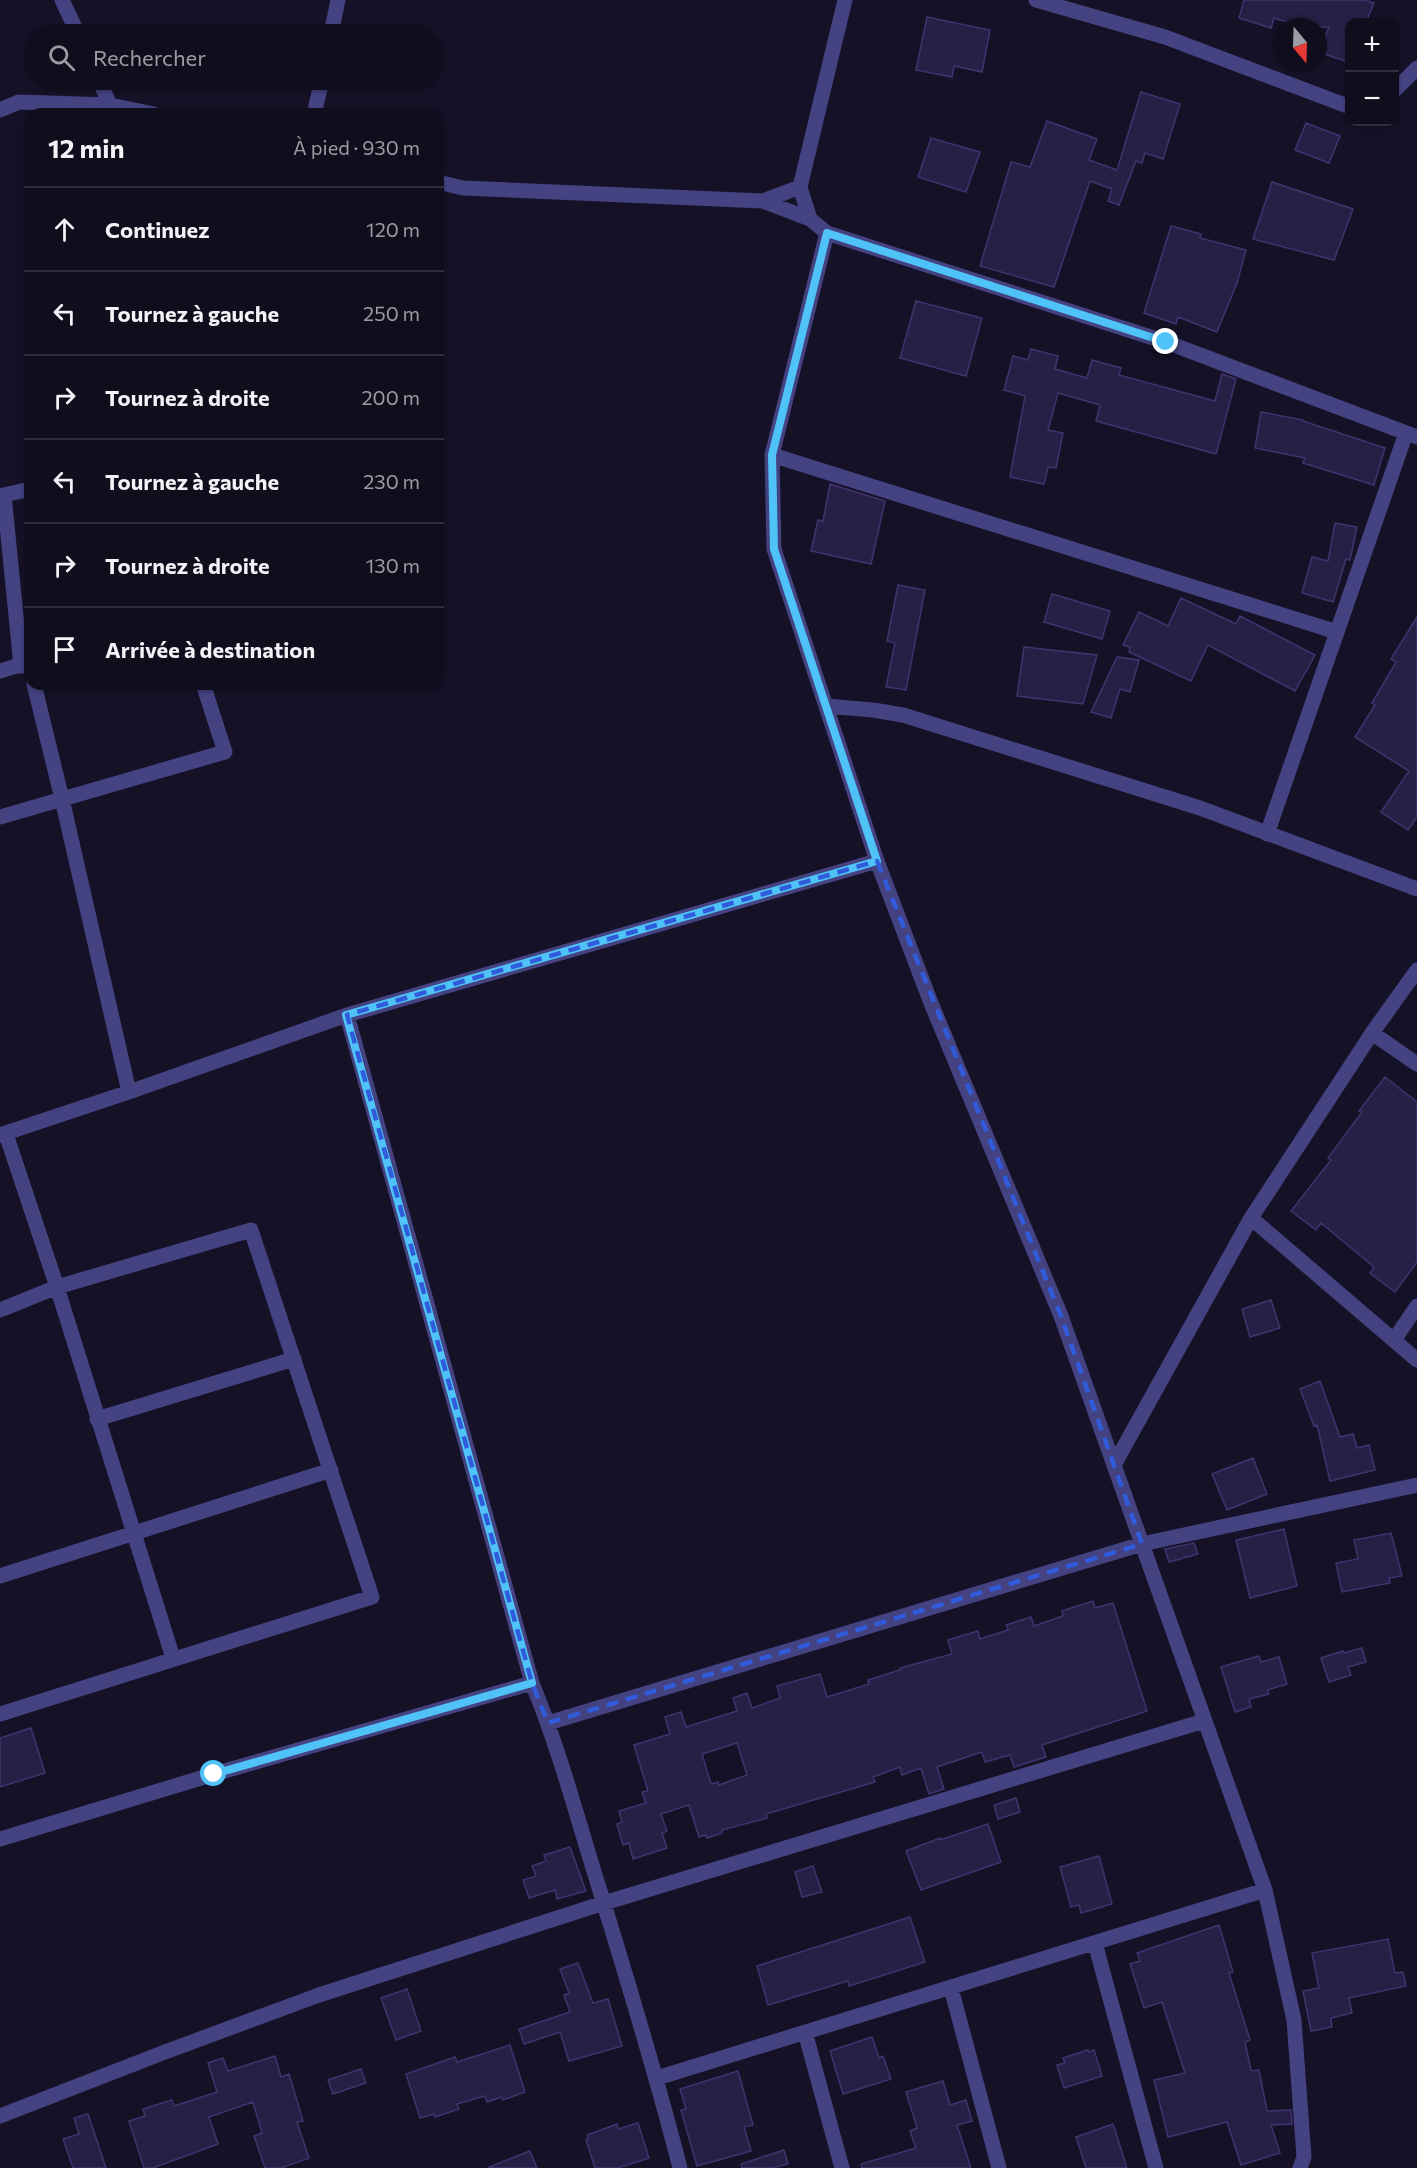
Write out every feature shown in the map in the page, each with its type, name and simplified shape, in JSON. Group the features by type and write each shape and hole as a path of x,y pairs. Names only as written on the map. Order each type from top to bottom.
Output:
{"street":[{"path":"63,0 74,24"},
{"path":"333,24 338,0"},
{"path":"810,219 800,187 845,0"},
{"path":"1036,0 1165,37 1345,105"},
{"path":"1399,87 1417,68"},
{"path":"103,90 110,105"},
{"path":"316,108 320,90"},
{"path":"0,110 19,102 110,105 125,108"},
{"path":"444,183 463,188 763,201 810,219 827,233 1166,342 1411,435 1337,632 1268,834"},
{"path":"763,201 800,187"},
{"path":"827,233 772,455 774,549 877,861 936,1014 1061,1316 1265,1890 1294,2020 1304,2157 1300,2168"},
{"path":"772,455 1337,632"},
{"path":"24,490 2,496 24,645"},
{"path":"0,671 24,666"},
{"path":"35,690 62,799 129,1092"},
{"path":"0,817 225,752 204,690"},
{"path":"826,706 903,715 1200,808 1417,889"},
{"path":"173,1658 57,1287 3,1134 346,1015 877,861"},
{"path":"1115,1463 1251,1218 1372,1033 1417,970"},
{"path":"346,1015 532,1683 548,1723 604,1904 657,2078 680,2168"},
{"path":"1372,1033 1417,1064"},
{"path":"1251,1218 1417,1360"},
{"path":"0,1310 57,1287 251,1230 372,1598 173,1658 0,1714"},
{"path":"1394,1340 1417,1306"},
{"path":"97,1419 294,1359"},
{"path":"0,1576 331,1470"},
{"path":"548,1723 1142,1544 1417,1485"},
{"path":"0,1839 214,1774 532,1683"},
{"path":"0,2116 319,1995 604,1904 1204,1721"},
{"path":"657,2078 1265,1890"},
{"path":"1095,1943 1156,2168"},
{"path":"951,1988 999,2168"},
{"path":"805,2032 842,2168"}],"highlighted area":[{"path":"877,861 1061,1316 1142,1544 548,1723 532,1683 347,1015"}],"building":[{"path":"1244,0 1365,0 1374,3 1368,18 1345,18 1345,61 1327,55 1329,27 1327,27 1327,18 1273,18 1271,28 1239,18"},
{"path":"927,17 990,30 982,72 954,66 952,77 916,70"},
{"path":"1141,92 1180,104 1163,159 1145,153 1142,163 1136,161 1119,205 1108,201 1112,189 1090,181 1054,287 980,266 1011,162 1030,167 1047,121 1097,139 1089,160 1117,170"},
{"path":"1306,123 1340,136 1329,163 1295,150"},
{"path":"931,138 980,152 966,192 918,177"},
{"path":"1272,182 1353,209 1334,260 1253,239"},
{"path":"1171,226 1201,234 1200,238 1246,250 1237,283 1217,332 1178,317 1176,324 1144,313"},
{"path":"916,301 982,318 966,376 900,358"},
{"path":"1031,349 1058,356 1055,369 1087,378 1092,360 1121,368 1119,375 1215,401 1222,374 1236,379 1216,454 1096,421 1100,405 1058,393 1048,430 1063,433 1056,468 1048,467 1044,484 1010,477 1025,396 1004,390 1013,356 1028,360"},
{"path":"1261,412 1303,420 1385,448 1374,485 1303,463 1305,458 1255,448"},
{"path":"830,484 885,501 871,564 811,551 818,520 823,521"},
{"path":"1335,523 1357,527 1350,560 1346,559 1333,602 1302,593 1312,557 1328,561"},
{"path":"898,585 925,590 906,690 886,687 895,643 887,641"},
{"path":"1052,594 1110,611 1102,639 1044,622"},
{"path":"1181,598 1236,624 1240,616 1315,655 1295,691 1208,645 1191,681 1129,652 1130,647 1123,645 1139,612 1168,626"},
{"path":"1417,617 1417,817 1408,830 1381,812 1409,771 1355,737 1375,705 1372,703 1396,662 1391,659"},
{"path":"1024,647 1097,655 1083,704 1017,696"},
{"path":"1117,657 1139,660 1130,692 1120,689 1111,718 1091,712"},
{"path":"1385,1077 1417,1102 1417,1262 1395,1292 1370,1273 1374,1267 1321,1223 1316,1230 1291,1211 1331,1160 1328,1158"},
{"path":"1271,1300 1280,1328 1250,1337 1242,1309"},
{"path":"1320,1381 1340,1437 1353,1434 1357,1448 1369,1445 1375,1470 1330,1481 1317,1425 1314,1426 1300,1389"},
{"path":"1253,1458 1267,1494 1227,1510 1212,1474"},
{"path":"1284,1529 1297,1586 1250,1598 1236,1540"},
{"path":"1391,1533 1402,1576 1389,1578 1390,1583 1342,1592 1336,1563 1358,1559 1354,1540"},
{"path":"1194,1543 1198,1554 1169,1562 1165,1549"},
{"path":"1093,1601 1095,1608 1113,1603 1147,1711 1042,1745 1046,1757 1014,1767 1010,1755 985,1762 982,1752 937,1767 944,1789 929,1794 921,1768 902,1775 900,1767 873,1777 875,1782 766,1814 767,1818 722,1830 722,1833 707,1838 705,1835 699,1837 689,1805 661,1814 667,1831 662,1833 667,1848 633,1859 629,1843 623,1845 617,1824 622,1822 619,1811 646,1803 642,1792 648,1791 634,1745 670,1734 665,1717 681,1712 686,1727 737,1711 733,1698 747,1693 752,1708 780,1698 777,1686 820,1674 827,1697 869,1684 868,1680 900,1670 900,1668 952,1654 948,1640 978,1631 980,1639 1008,1630 1006,1625 1031,1617 1034,1626 1063,1616 1062,1611","holes":["737,1743 747,1775 719,1785 718,1782 711,1784 702,1754"]},
{"path":"1362,1648 1366,1662 1348,1667 1351,1675 1329,1682 1321,1658"},
{"path":"1259,1656 1261,1662 1279,1657 1287,1684 1267,1690 1269,1694 1249,1699 1251,1707 1235,1712 1221,1667"},
{"path":"31,1728 45,1773 0,1787 0,1738"},
{"path":"1016,1798 1020,1812 998,1819 994,1805"},
{"path":"988,1824 1001,1862 921,1890 906,1851"},
{"path":"570,1847 586,1891 557,1899 555,1890 529,1898 523,1880 536,1876 532,1866 546,1861 544,1855"},
{"path":"1099,1856 1112,1904 1081,1913 1079,1905 1071,1907 1060,1867"},
{"path":"813,1866 822,1892 802,1897 795,1872"},
{"path":"910,1917 925,1962 849,1986 848,1981 768,2005 757,1966"},
{"path":"1219,1925 1233,1972 1229,1973 1250,2040 1245,2042 1251,2071 1259,2070 1267,2111 1291,2110 1292,2124 1271,2125 1280,2153 1241,2165 1227,2122 1168,2137 1154,2080 1185,2073 1162,2002 1144,2008 1130,1964 1140,1961 1137,1953"},
{"path":"1388,1939 1395,1973 1403,1972 1406,1986 1349,1998 1352,2013 1331,2018 1332,2027 1311,2031 1303,1991 1319,1988 1312,1953"},
{"path":"578,1963 593,2003 608,1999 622,2046 569,2061 560,2032 524,2044 519,2029 570,2012 564,1995 569,1993 560,1969"},
{"path":"407,1989 421,2031 396,2040 381,1998"},
{"path":"872,2037 879,2058 883,2056 891,2079 843,2094 830,2051"},
{"path":"510,2045 525,2092 503,2100 502,2097 487,2102 485,2096 457,2104 459,2109 435,2117 434,2114 420,2118 406,2074 455,2057 457,2062"},
{"path":"1088,2050 1089,2052 1094,2050 1102,2076 1064,2088 1057,2065 1065,2063 1063,2058"},
{"path":"275,2056 281,2077 289,2074 303,2121 297,2122 309,2158 281,2168 265,2168 254,2136 262,2133 253,2102 209,2117 218,2144 153,2168 144,2168 129,2121 145,2116 143,2109 172,2100 174,2106 217,2092 208,2063 223,2058 228,2071"},
{"path":"361,2069 366,2083 333,2094 328,2080"},
{"path":"738,2071 753,2125 744,2127 751,2151 697,2166 681,2110 686,2109 680,2089"},
{"path":"943,2081 950,2105 966,2100 972,2121 957,2125 971,2168 862,2168 861,2164 916,2148 910,2131 917,2128 906,2092"},
{"path":"88,2114 106,2168 73,2168 63,2139 79,2134 74,2118"},
{"path":"638,2123 649,2158 618,2168 595,2168 586,2140 587,2135 617,2124 618,2129"},
{"path":"1113,2124 1127,2168 1086,2168 1076,2137"},
{"path":"784,2150 788,2164 772,2168 742,2168 741,2164"},
{"path":"530,2151 537,2168 489,2168 489,2167"}],"route":[{"path":"214,1774 532,1683 346,1015 618,938 877,861 774,549 772,455 827,233 1166,342"}]}
